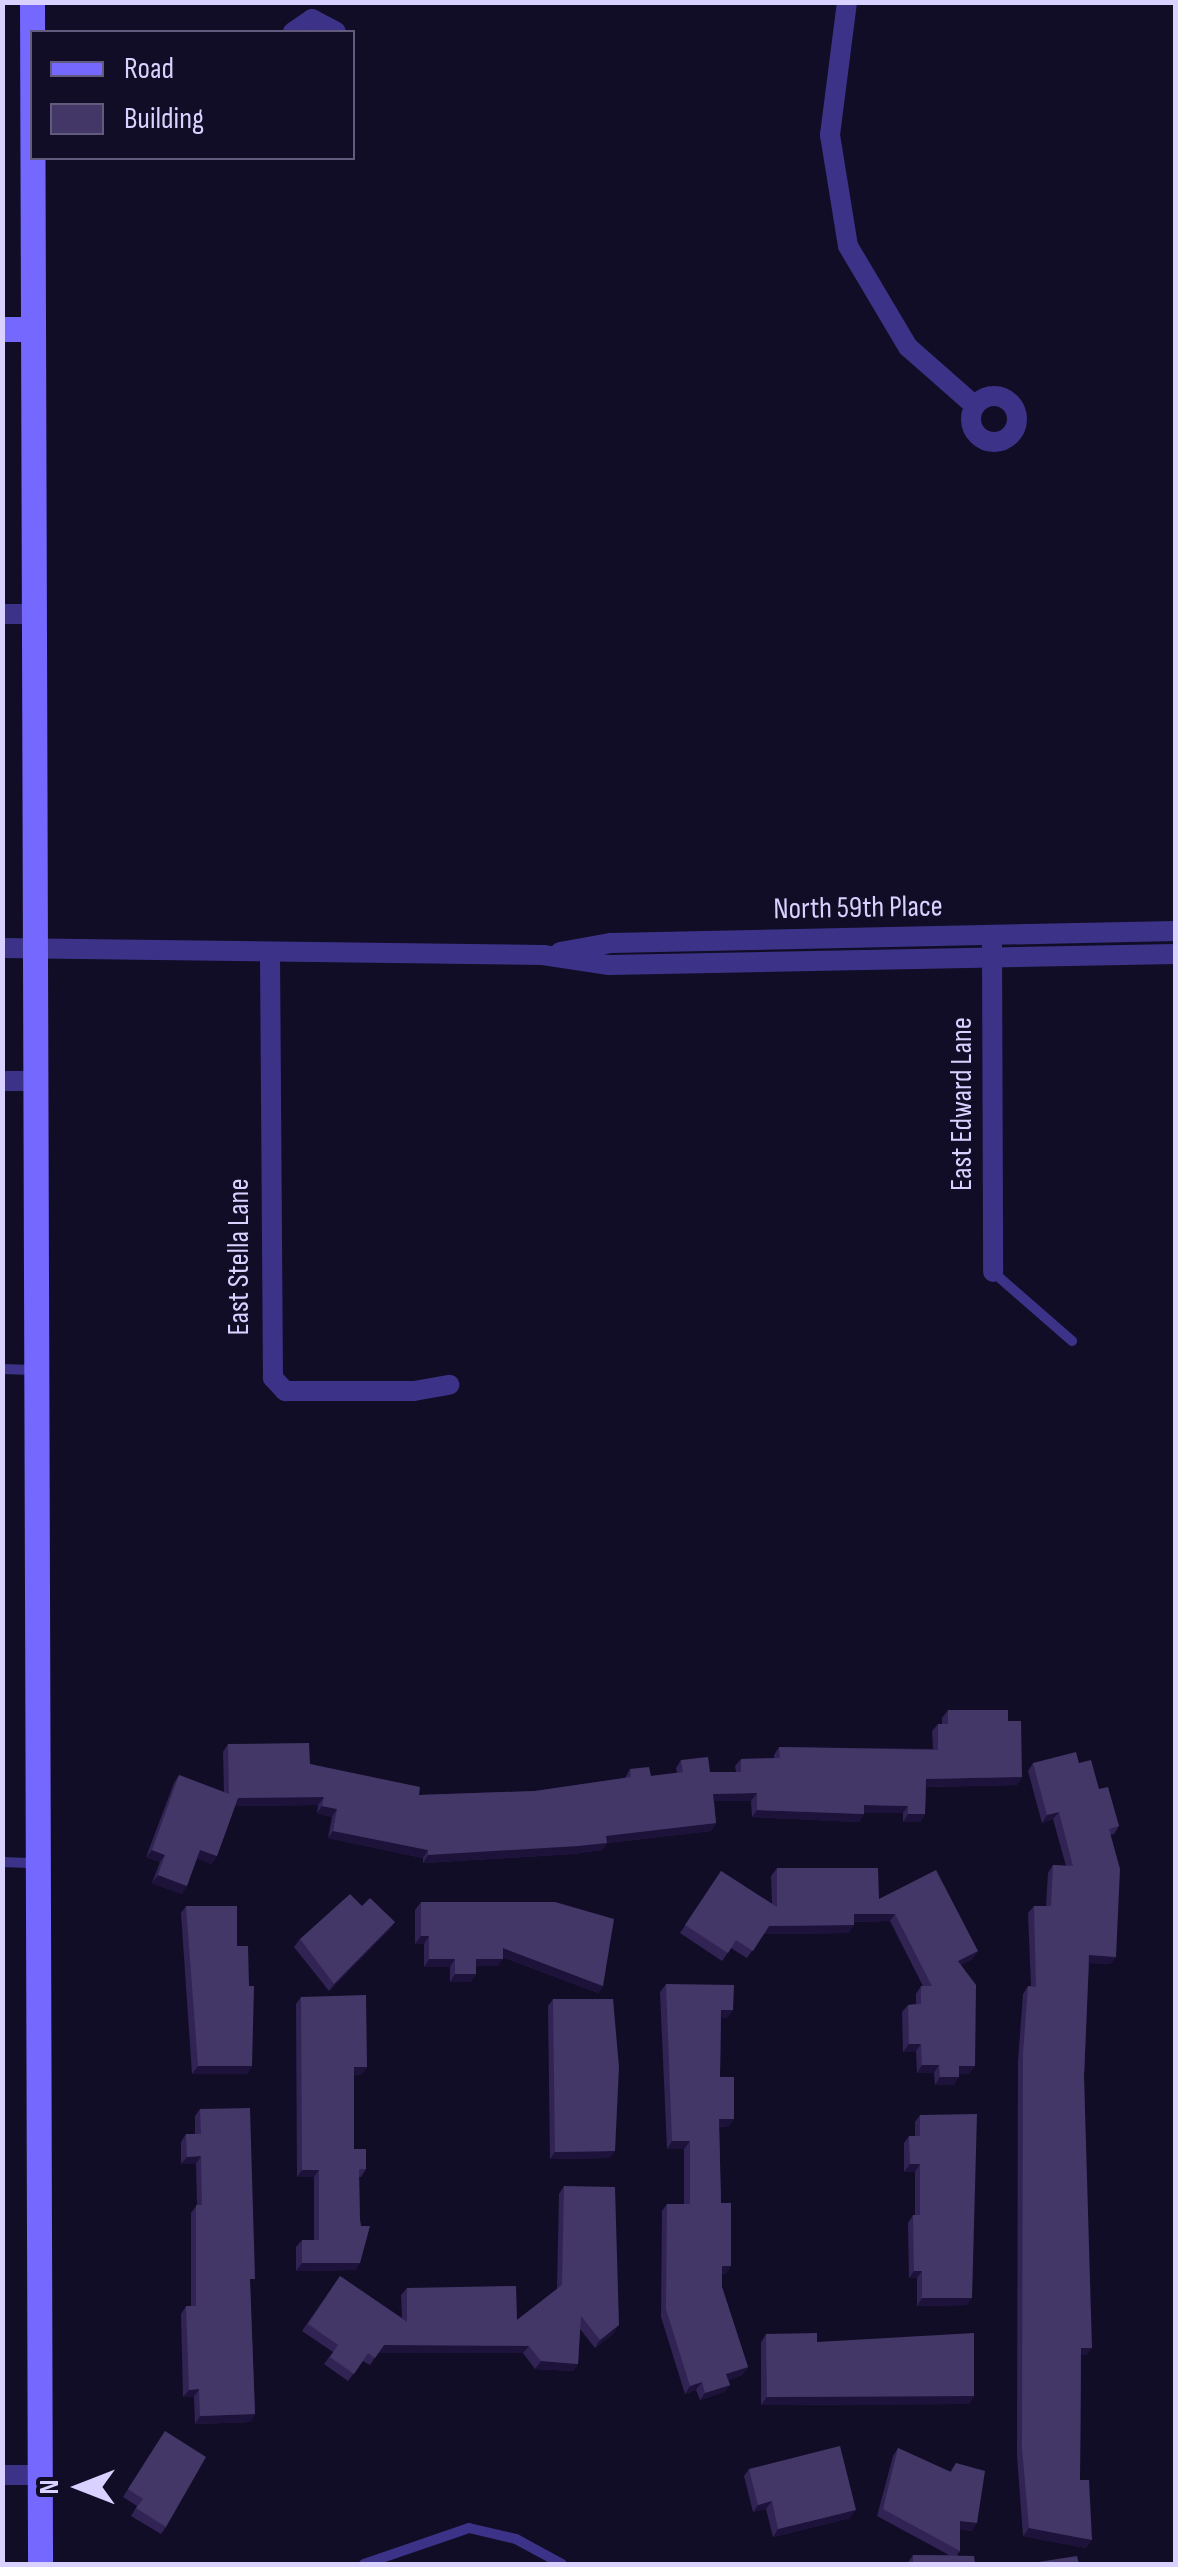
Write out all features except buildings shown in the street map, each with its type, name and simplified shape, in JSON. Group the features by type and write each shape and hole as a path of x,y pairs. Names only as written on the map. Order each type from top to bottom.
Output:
{"main road":[{"path":"32,2 32,30"},
{"path":"32,160 30,948 40,2564"},
{"path":"2,330 32,330"}],"street":[{"path":"846,2 830,135 848,246 908,348 975,406"},
{"path":"298,19 326,22 334,30"},
{"path":"2,614 31,614"},
{"name":"North 59th Place","path":"543,955 611,943 1176,931"},
{"name":"East Edward Lane","path":"992,935 993,1272"},
{"name":"North 59th Place","path":"2,948 543,955 610,965 1176,954"},
{"name":"East Stella Lane","path":"270,953 273,1378 285,1391 414,1392 449,1385"},
{"path":"2,1080 32,1081"},
{"path":"2,2475 38,2475"}],"lane":[{"path":"993,1272 1072,1341"},
{"path":"2,1369 32,1370"},
{"path":"2,1862 36,1864"},
{"path":"364,2564 469,2528 516,2538 562,2564"}]}
